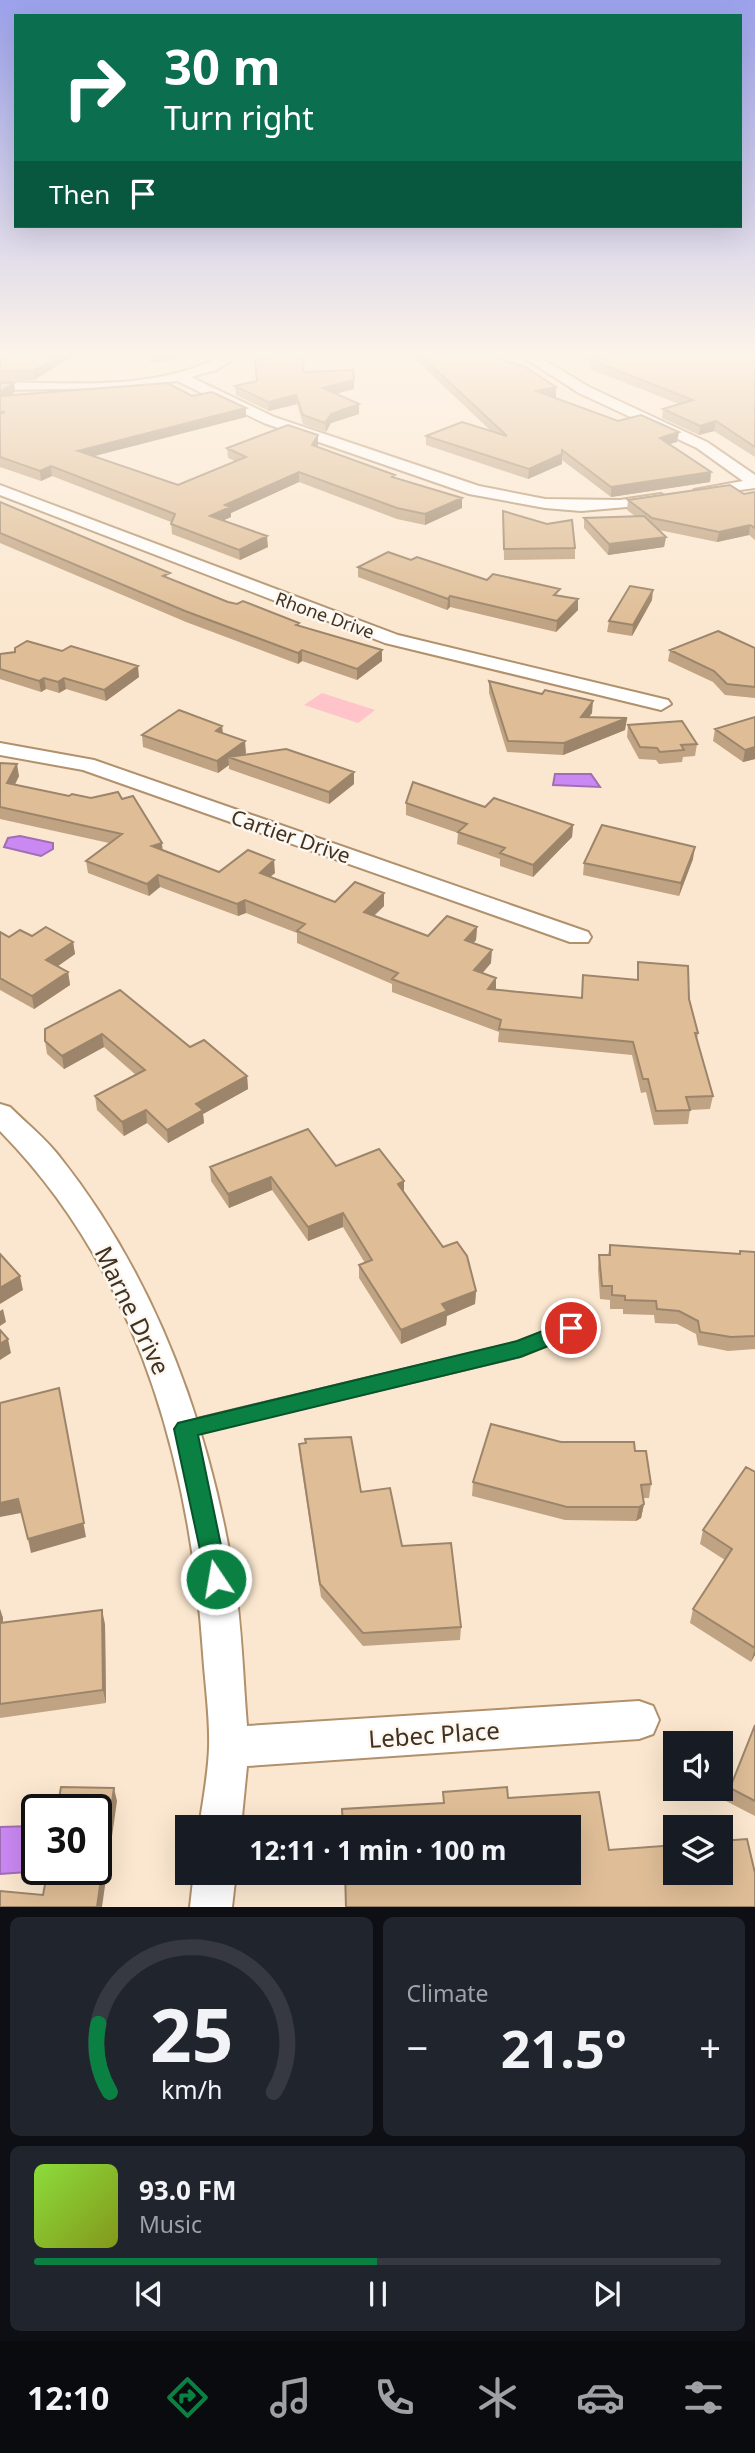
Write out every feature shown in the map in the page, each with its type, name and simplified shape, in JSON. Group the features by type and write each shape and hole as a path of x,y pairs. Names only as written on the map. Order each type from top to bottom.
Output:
{"street":[{"path":"337,444 442,482 491,496 559,507 598,507 683,496 755,482"},
{"path":"702,444 755,482"},
{"name":"Rhone Drive","path":"0,490 392,639 660,704"},
{"name":"Cartier Drive","path":"0,749 87,764 579,937"},
{"name":"Marne Drive","path":"0,1114 48,1162 105,1248 154,1341 185,1429 216,1579 229,1747 221,1815"},
{"name":"Lebec Place","path":"229,1747 639,1720"},
{"path":"211,1907 214,1885"}],"lane":[{"path":"185,1429 520,1349 571,1328"}],"shaded area":[{"path":"322,693 375,710 358,723 304,705"},
{"path":"555,774 591,774 600,787 553,785"},
{"path":"20,836 53,843 53,849 41,856 4,847 8,838"},
{"path":"21,1826 21,1872 0,1874 0,1827"}],"building":[{"path":"0,444 105,444 78,451 178,485 246,457 227,448 238,444 313,444 395,475 392,477 462,498 425,514 397,508 299,472 225,505 230,507 210,516 267,536 239,550 171,524 175,514 51,466 40,471 0,457"},
{"path":"451,444 669,444 711,472 611,487 562,450 562,454 529,469"},
{"path":"730,485 744,494 755,492 755,528 750,525 719,532 652,518 628,500"},
{"path":"0,502 170,573 163,576 228,602 237,604 243,601 299,623 296,625 382,650 357,669 302,650 298,653 185,611 0,533"},
{"path":"503,511 547,524 572,520 575,548 504,549"},
{"path":"644,516 666,537 609,544 584,518"},
{"path":"388,552 411,560 417,557 487,580 493,574 560,589 554,595 578,599 557,621 450,596 448,599 358,567"},
{"path":"630,586 653,590 633,625 609,621"},
{"path":"718,631 755,648 755,687 727,684 714,671 670,650"},
{"path":"27,641 62,651 71,646 138,666 104,690 64,678 58,682 44,678 39,681 0,669 0,654 15,652 15,648"},
{"path":"489,681 542,694 545,690 593,701 581,717 627,718 564,743 508,741"},
{"path":"179,710 222,726 216,731 245,741 217,761 142,735"},
{"path":"755,717 755,747 745,750 715,729"},
{"path":"682,721 697,744 681,745 684,750 660,752 657,748 640,747 628,725"},
{"path":"286,749 354,772 329,792 228,757"},
{"path":"0,763 17,764 7,783 69,796 72,794 91,798 118,792 122,799 133,796 162,843 152,846 219,872 248,850 274,860 260,873 335,902 355,882 384,893 364,912 428,936 447,916 477,927 465,940 492,950 474,970 496,978 488,989 582,998 583,975 638,980 638,962 688,966 689,999 698,1033 695,1033 713,1096 686,1097 690,1110 656,1111 648,1079 643,1079 633,1042 499,1029 501,1020 392,979 398,973 297,931 305,924 245,900 237,904 158,875 147,884 86,861 122,834 0,807"},
{"path":"413,782 485,807 494,798 573,825 533,865 500,853 505,848 458,832 467,824 406,803"},
{"path":"602,825 695,847 681,883 584,863"},
{"path":"46,927 73,942 46,960 68,972 32,996 0,978 0,932 9,937 20,930 32,936"},
{"path":"120,990 190,1047 204,1040 247,1076 196,1104 203,1110 167,1130 146,1110 122,1122 95,1096 145,1070 102,1034 62,1056 45,1041 45,1029"},
{"path":"308,1129 336,1166 379,1149 404,1181 398,1184 443,1247 457,1242 467,1256 476,1291 442,1304 447,1311 401,1330 359,1265 372,1260 343,1213 308,1227 271,1177 228,1194 210,1167"},
{"path":"610,1245 740,1254 740,1251 755,1252 755,1336 731,1337 700,1332 698,1321 679,1311 657,1309 656,1301 625,1300 625,1296 612,1295 612,1286 602,1286 599,1255 610,1255"},
{"path":"0,1254 20,1276 0,1288"},
{"path":"0,1330 8,1339 0,1344"},
{"path":"59,1388 84,1523 28,1539 18,1499 0,1503 0,1403"},
{"path":"491,1424 561,1442 634,1442 635,1451 646,1451 651,1484 641,1485 644,1504 639,1507 567,1507 473,1482"},
{"path":"351,1437 361,1492 390,1488 402,1546 451,1543 461,1627 363,1633 320,1584 299,1444 306,1443 305,1439"},
{"path":"746,1467 755,1472 755,1648 693,1609 732,1549 703,1530"},
{"path":"102,1610 103,1690 0,1704 0,1623"},
{"path":"755,1725 755,1801 733,1790 733,1780"},
{"path":"61,1787 114,1788 112,1802 112,1794 60,1794"},
{"path":"507,1787 508,1798 599,1792 609,1850 663,1846 663,1885 733,1885 733,1840 747,1839 755,1873 755,1907 346,1907 345,1885 581,1885 581,1815 342,1815 342,1809 444,1803 443,1792"},
{"path":"45,1885 100,1885 97,1907 0,1907 0,1891 43,1895"}],"route":[{"path":"216,1579 185,1429 520,1349 571,1328"}]}
